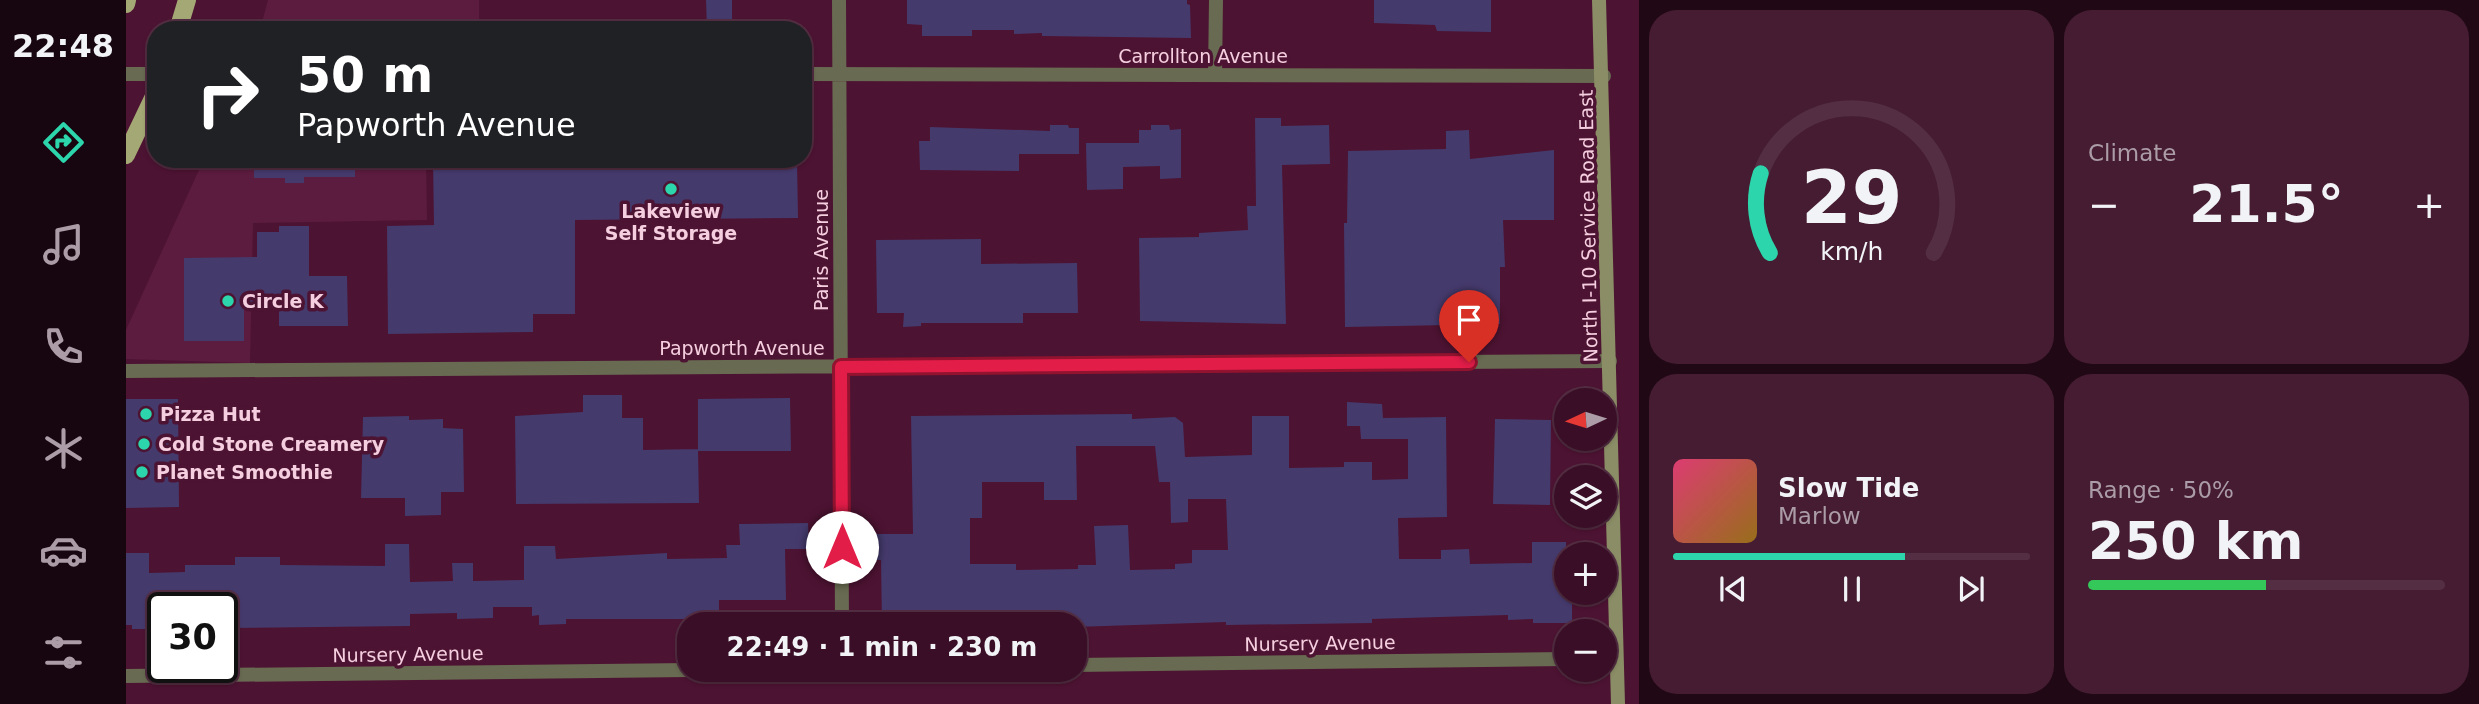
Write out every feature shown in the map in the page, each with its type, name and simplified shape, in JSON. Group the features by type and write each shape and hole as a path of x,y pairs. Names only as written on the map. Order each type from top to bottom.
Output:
{"main road":[{"path":"181,21 187,0"},
{"path":"126,155 147,111"}],"street":[{"name":"Paris Avenue","path":"839,0 842,612"},
{"path":"1215,75 1216,0"},
{"name":"North I-10 Service Road East","path":"1599,0 1604,76 1610,361 1611,619"},
{"path":"126,74 147,74"},
{"name":"Carrollton Avenue","path":"812,74 1604,76"},
{"name":"Papworth Avenue","path":"126,371 1610,361"},
{"name":"Nursery Avenue","path":"1087,665 1554,659"},
{"name":"Nursery Avenue","path":"126,676 677,670"},
{"name":"North I-10 Service Road East","path":"1615,682 1618,704"}],"shaded area":[{"path":"268,0 479,0 479,21 262,21"},
{"path":"200,168 426,168 427,220 253,223 250,363 126,359 126,330"}],"building":[{"path":"706,0 732,0 732,21 707,21"},
{"path":"907,0 1187,0 1190,5 1191,38 1042,36 1042,33 1014,34 1014,30 972,30 972,36 922,36 922,25 907,24"},
{"path":"1374,0 1491,0 1491,32 1437,31 1435,25 1374,23"},
{"path":"1255,118 1281,118 1281,126 1329,125 1330,164 1282,165 1286,324 1140,321 1139,238 1199,237 1199,233 1248,230 1247,206 1256,206"},
{"path":"1050,125 1079,128 1079,154 1019,154 1019,171 920,170 919,141 930,141 930,127 1050,131"},
{"path":"1151,125 1169,125 1170,130 1181,129 1181,178 1160,179 1160,166 1123,167 1123,189 1087,190 1086,143 1139,143 1139,130 1151,130"},
{"path":"1469,130 1470,159 1554,150 1554,220 1503,220 1505,267 1500,267 1500,324 1345,327 1344,223 1347,223 1348,151 1446,149 1446,131"},
{"path":"254,168 355,168 355,177 304,177 304,183 285,183 285,178 254,178"},
{"path":"433,168 797,168 798,218 575,220 575,314 533,314 533,332 388,334 387,226 434,225"},
{"path":"279,226 309,226 309,276 347,276 348,326 279,326 279,308 244,308 244,341 184,341 184,258 257,257 257,232 279,232"},
{"path":"981,239 981,264 1077,263 1078,313 1023,313 1023,323 921,323 921,326 903,327 904,313 877,313 876,240"},
{"path":"583,395 622,395 622,418 643,418 643,450 698,449 699,503 516,504 515,416 583,412"},
{"path":"790,398 791,451 698,451 698,399"},
{"path":"126,399 178,399 179,507 126,508"},
{"path":"1347,402 1382,404 1383,418 1446,417 1447,517 1398,518 1399,559 1441,559 1441,550 1469,549 1470,564 1532,563 1532,542 1554,542 1554,605 1572,605 1572,619 1554,619 1554,623 1533,623 1533,619 1508,620 1508,615 1372,619 1372,623 1226,625 1226,622 1087,627 1087,612 882,612 881,560 876,560 875,534 913,534 911,416 1132,414 1132,419 1175,417 1183,423 1185,457 1252,455 1252,416 1289,416 1289,468 1344,467 1344,462 1372,462 1372,480 1408,479 1408,439 1361,439 1360,426 1347,426","holes":["1076,446 1155,446 1159,482 1170,482 1171,523 1188,522 1188,499 1226,499 1228,550 1192,550 1192,563 1175,564 1175,569 1130,570 1128,525 1094,526 1096,565 1078,565 1078,569 1016,570 1016,564 970,564 970,518 982,518 982,482 1044,482 1044,500 1077,500"]},
{"path":"409,416 409,420 443,419 443,428 463,429 464,492 441,492 441,515 405,516 405,498 361,498 363,417"},
{"path":"1495,419 1551,420 1550,505 1493,504"},
{"path":"808,523 809,549 785,549 786,600 719,600 719,612 677,612 677,619 566,619 566,624 539,625 539,615 532,616 532,607 493,607 493,618 457,619 457,613 410,614 410,626 238,628 238,592 147,592 147,629 132,629 132,625 126,625 126,553 149,553 149,573 185,572 185,565 235,565 235,557 280,557 280,565 385,566 385,544 409,544 410,582 453,581 452,563 473,563 473,581 524,580 524,546 555,546 556,559 667,553 667,559 727,558 726,545 740,545 739,524"}],"place":[{"name":"Lakeview Self Storage","path":"671,189"},
{"name":"Circle K","path":"228,301"},
{"name":"Pizza Hut","path":"146,414"},
{"name":"Cold Stone Creamery","path":"144,444"},
{"name":"Planet Smoothie","path":"142,472"}],"route":[{"path":"842,547 841,367 1469,362"}]}
